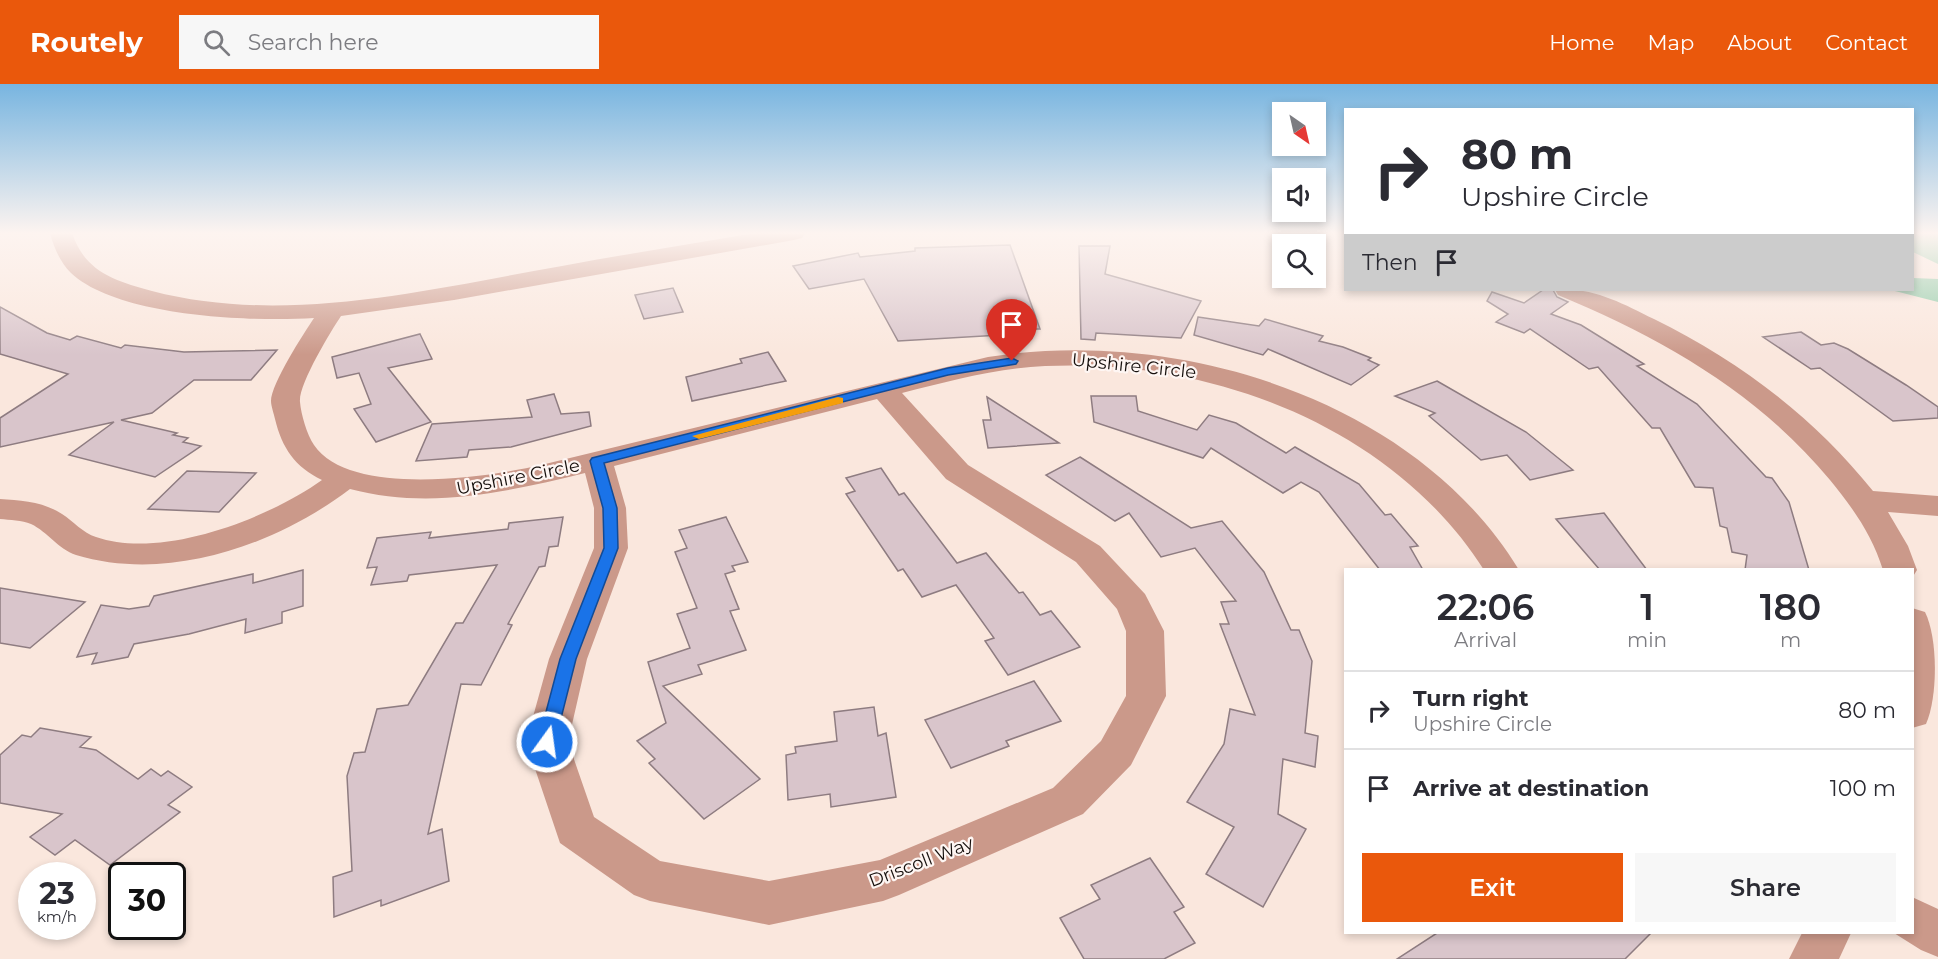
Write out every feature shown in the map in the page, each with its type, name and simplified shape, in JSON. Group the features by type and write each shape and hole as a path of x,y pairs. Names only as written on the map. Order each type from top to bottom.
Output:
{"street":[{"path":"88,274 106,285 147,299 210,309 264,312 333,310 558,274"},
{"path":"1569,291 1666,334 1744,384 1814,442 1863,500 1895,553 1899,568"},
{"name":"Upshire Circle","path":"333,310 308,345 285,400 302,451 315,463 345,478 378,486 418,490 456,490 500,484 884,390 948,372 995,363 1045,358 1103,359 1170,367 1226,378 1284,397 1324,415 1395,456 1429,483 1464,516 1501,568"},
{"name":"Driscoll Way","path":"597,461 610,508 611,548 568,659 547,742 576,829 650,880 769,903 883,880 1068,801 1116,753 1146,696 1145,631 1132,603 1088,554 957,472 884,390"},
{"path":"0,509 20,510 47,518 86,546 120,553 170,551 216,542 256,530 298,511 345,478"},
{"path":"1863,500 1938,506"},
{"path":"1914,629 1918,645 1914,690"},
{"path":"1914,921 1938,934"},
{"path":"1814,959 1826,934"}],"green space":[{"path":"1914,278 1938,279 1938,302 1895,291 1914,291"}],"building":[{"path":"798,274 1020,274 1040,329 1017,329 1018,334 898,341 864,279 809,289"},
{"path":"1080,274 1105,274 1201,301 1181,338 1096,333 1095,340 1081,339"},
{"path":"673,288 683,312 644,319 635,295"},
{"path":"1542,291 1554,291 1557,297 1568,302 1551,314 1581,325 1644,364 1637,366 1697,404 1766,477 1772,478 1789,502 1808,568 1745,568 1747,555 1732,552 1727,528 1720,526 1713,488 1695,487 1660,428 1652,428 1598,367 1589,369 1530,329 1524,333 1496,322 1508,314 1487,301 1492,292 1524,303"},
{"path":"0,307 47,333 70,340 77,336 121,348 125,345 184,352 277,350 251,380 194,380 152,413 121,420 177,433 173,435 188,438 183,442 201,446 155,477 69,455 114,422 0,447 0,418 68,374 0,354"},
{"path":"1198,317 1259,326 1265,319 1323,336 1319,341 1371,358 1368,360 1379,365 1351,385 1268,349 1263,355 1194,335"},
{"path":"1801,332 1821,345 1834,343 1848,349 1906,385 1938,407 1938,418 1893,421 1820,368 1811,369 1763,337"},
{"path":"420,334 432,359 388,368 431,422 376,442 354,409 371,404 359,373 337,378 332,357"},
{"path":"768,352 786,381 692,401 686,377 742,363 740,359"},
{"path":"1437,381 1526,432 1573,470 1530,480 1507,455 1481,460 1429,416 1435,413 1395,396"},
{"path":"554,394 561,414 589,412 591,426 511,447 469,450 467,457 416,461 432,424 532,417 527,400"},
{"path":"1091,396 1136,396 1138,411 1197,430 1209,415 1236,423 1286,453 1295,447 1359,484 1385,515 1391,514 1418,546 1410,547 1422,568 1378,568 1319,492 1301,482 1283,493 1211,448 1203,458 1094,422"},
{"path":"987,397 1059,443 988,448 983,420 991,420"},
{"path":"1080,457 1191,528 1222,521 1264,572 1291,630 1299,630 1312,661 1305,733 1318,736 1315,767 1283,759 1278,814 1306,829 1263,907 1206,874 1234,827 1187,802 1224,744 1230,709 1255,715 1220,624 1229,624 1221,602 1236,601 1195,548 1161,557 1129,513 1115,521 1046,475"},
{"path":"881,468 899,495 904,493 957,563 986,553 1019,593 1023,592 1040,615 1051,611 1080,647 1008,675 985,641 994,638 956,585 922,597 903,569 898,571 846,494 855,491 846,478"},
{"path":"187,471 256,473 219,512 148,509"},
{"path":"1604,513 1645,568 1598,568 1556,519"},
{"path":"563,517 558,546 549,547 545,566 539,567 508,624 512,625 481,685 461,684 428,834 442,829 449,881 381,906 381,900 334,917 333,877 352,871 347,776 354,753 365,752 377,709 408,705 456,623 463,623 497,565 409,575 407,581 371,585 377,567 367,568 377,538 431,532 429,538 508,529 509,523"},
{"path":"726,517 748,562 732,566 735,571 725,574 739,609 730,611 746,650 698,665 702,674 663,686 760,779 704,819 649,763 655,759 637,741 666,723 648,662 690,648 677,614 697,608 675,552 687,548 679,530"},
{"path":"303,570 303,606 282,612 282,623 245,633 246,619 189,634 134,644 128,657 92,664 97,653 77,657 101,605 129,609 149,606 154,596 253,574 253,583"},
{"path":"0,588 85,602 30,648 0,643"},
{"path":"1034,681 1061,721 1006,741 1009,746 951,768 925,720"},
{"path":"874,707 878,736 886,733 896,797 831,807 830,794 788,800 786,755 796,753 795,747 837,741 834,712"},
{"path":"40,728 91,737 80,747 96,750 138,779 151,769 161,776 168,771 192,787 168,805 180,812 114,862 108,864 75,840 55,855 30,837 62,814 0,803 0,755 22,735 31,737"},
{"path":"1150,858 1184,907 1174,912 1195,943 1164,959 1084,959 1060,918 1100,899 1091,885"},
{"path":"1435,934 1650,934 1625,959 1397,959"}],"slow traffic":[{"path":"699,436 838,401"}],"route":[{"path":"547,742 568,659 611,548 610,508 597,461 948,372 1012,361"}]}
